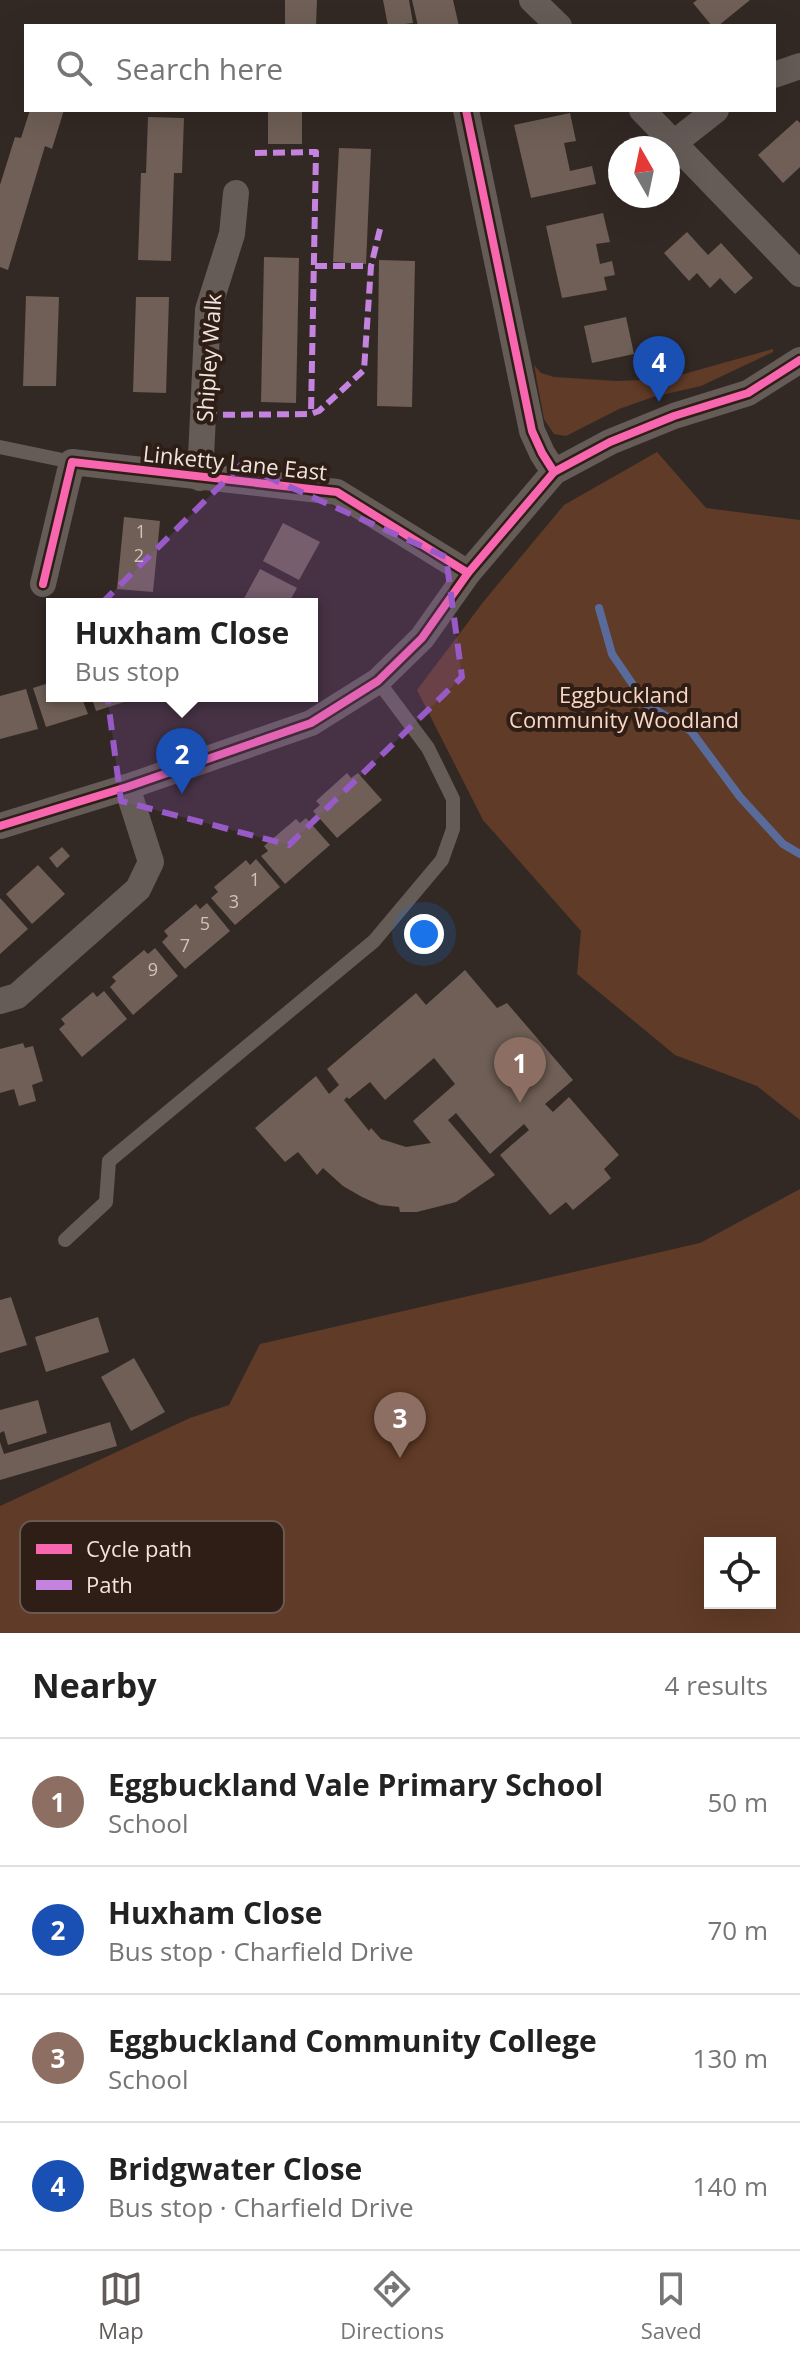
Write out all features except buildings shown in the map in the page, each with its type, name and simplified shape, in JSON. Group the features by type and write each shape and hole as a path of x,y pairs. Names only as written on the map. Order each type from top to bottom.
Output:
{"street":[{"path":"532,0 557,24"},
{"path":"776,74 800,66"},
{"path":"466,112 532,431 554,472"},
{"path":"644,112 667,136"},
{"path":"680,138 713,112"},
{"path":"680,149 800,274"},
{"name":"Shipley Walk","path":"200,478 208,310 232,234 236,193"},
{"path":"0,826 127,787 311,723 378,681 422,638 468,573 554,472 610,442 674,416 748,393 800,360"},
{"path":"43,584 72,462"},
{"name":"Linketty Lane East","path":"72,462 337,492 468,573"},
{"path":"0,1001 17,996 138,889 151,862 127,787"}],"lane":[{"name":"Linketty Lane East","path":"0,447 72,462"},
{"path":"65,1240 106,1202 109,1161 374,941 442,860 453,829 453,799 428,748 378,681"}],"highlighted area":[{"path":"241,465 446,557 462,677 289,845 121,801 96,609"}],"green space":[{"path":"773,349 773,352 701,386 619,409 566,436 554,434 544,419 534,365 541,373 554,377 616,381 666,379"},
{"name":"Eggbuckland Community Woodland","path":"657,452 706,508 800,520 800,1120 757,1086 675,1055 577,974 581,931 483,820 417,690 484,601 564,505"},
{"path":"800,1189 800,1633 0,1633 0,1506 190,1418 229,1405 260,1344 700,1243"}],"waterway":[{"path":"599,608 612,654 646,704 691,731 740,797 783,844 800,854"}],"marked path":[{"path":"255,153 316,152 311,414"},
{"path":"205,415 311,414 319,411 364,370 371,266 380,229"},
{"path":"315,266 371,266"}],"cycle path":[{"path":"466,112 532,431 554,472"},
{"path":"0,826 127,787 311,723 378,681 422,638 468,573 554,472 610,442 674,416 748,393 800,360"},
{"path":"43,584 72,462 337,492 468,573"}],"place":[{"name":"Bridgwater Close","path":"659,402"},
{"name":"Huxham Close","path":"182,794"},
{"name":"Eggbuckland Vale Primary School","path":"520,1103"},
{"name":"Eggbuckland Community College","path":"400,1458"}]}
